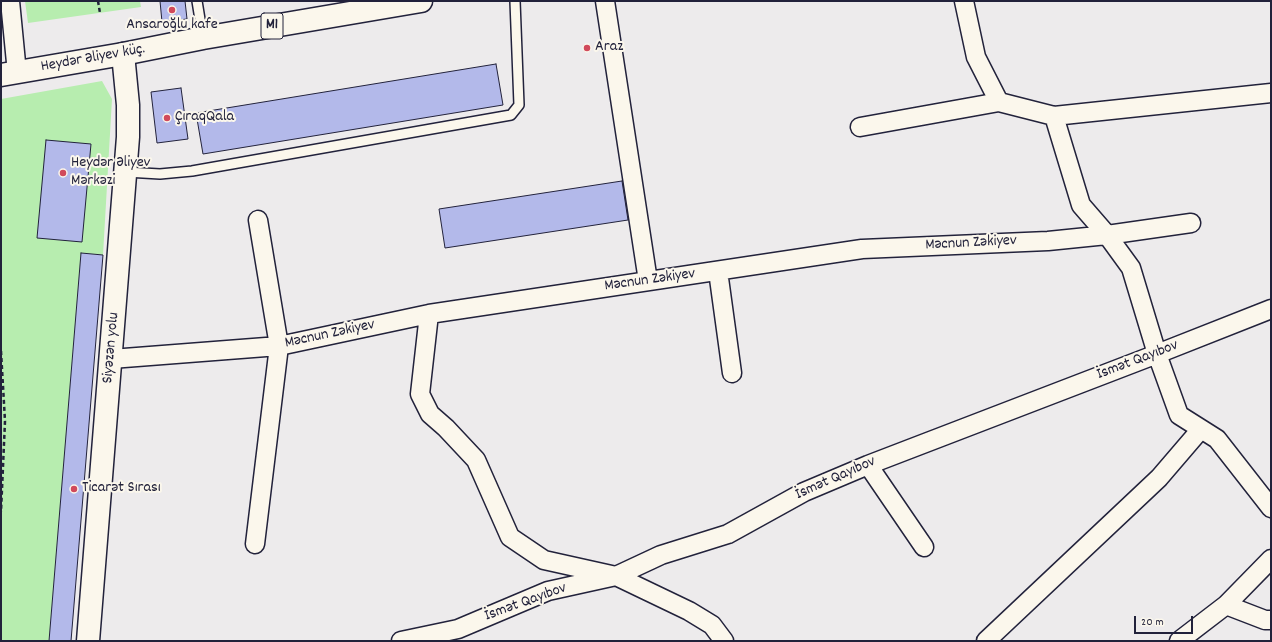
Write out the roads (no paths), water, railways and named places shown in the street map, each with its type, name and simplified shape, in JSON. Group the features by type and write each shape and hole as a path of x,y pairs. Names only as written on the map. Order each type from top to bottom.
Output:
{"street":[{"path":"9,74 10,1"},
{"name":"Heydər Əliyev küç.","path":"9,74 203,38 421,1"},
{"path":"605,1 648,281"},
{"path":"964,1 976,57 999,102"},
{"name":"Siyəzən yolu","path":"88,641 126,172 128,105 123,54"},
{"path":"860,127 999,102 1054,116 1271,93"},
{"path":"1054,116 1081,205 1108,235 1131,268 1178,415 1217,439 1271,508"},
{"path":"256,544 279,346 258,220"},
{"name":"Məcnun Zəkiyev","path":"111,359 279,346 429,314 862,249 1048,241 1108,235 1191,223"},
{"path":"718,271 732,373"},
{"name":"İsmət Qayıbov","path":"401,641 460,635 548,591 616,576 661,555 728,534 804,492 868,464 1158,354 1271,309"},
{"path":"429,314 420,394 430,414 446,428 476,460 510,537 544,560 616,576 689,611 712,625 724,641"},
{"path":"986,641 1159,478 1201,429"},
{"path":"868,464 924,547"},
{"path":"1179,641 1226,605 1271,559"},
{"path":"1226,605 1265,620 1271,620"}],"lane":[{"path":"197,1 203,38"},
{"path":"126,172 160,174 192,171 511,115 519,105 515,1"}],"place":[{"name":"Ansaroğlu kafe","path":"172,10"},
{"name":"Araz","path":"587,48"},
{"name":"ÇıraqQala","path":"167,118"},
{"name":"Heydər Əliyev Mərkəzi","path":"63,173"},
{"name":"Ticarət Sırası","path":"74,489"}]}
